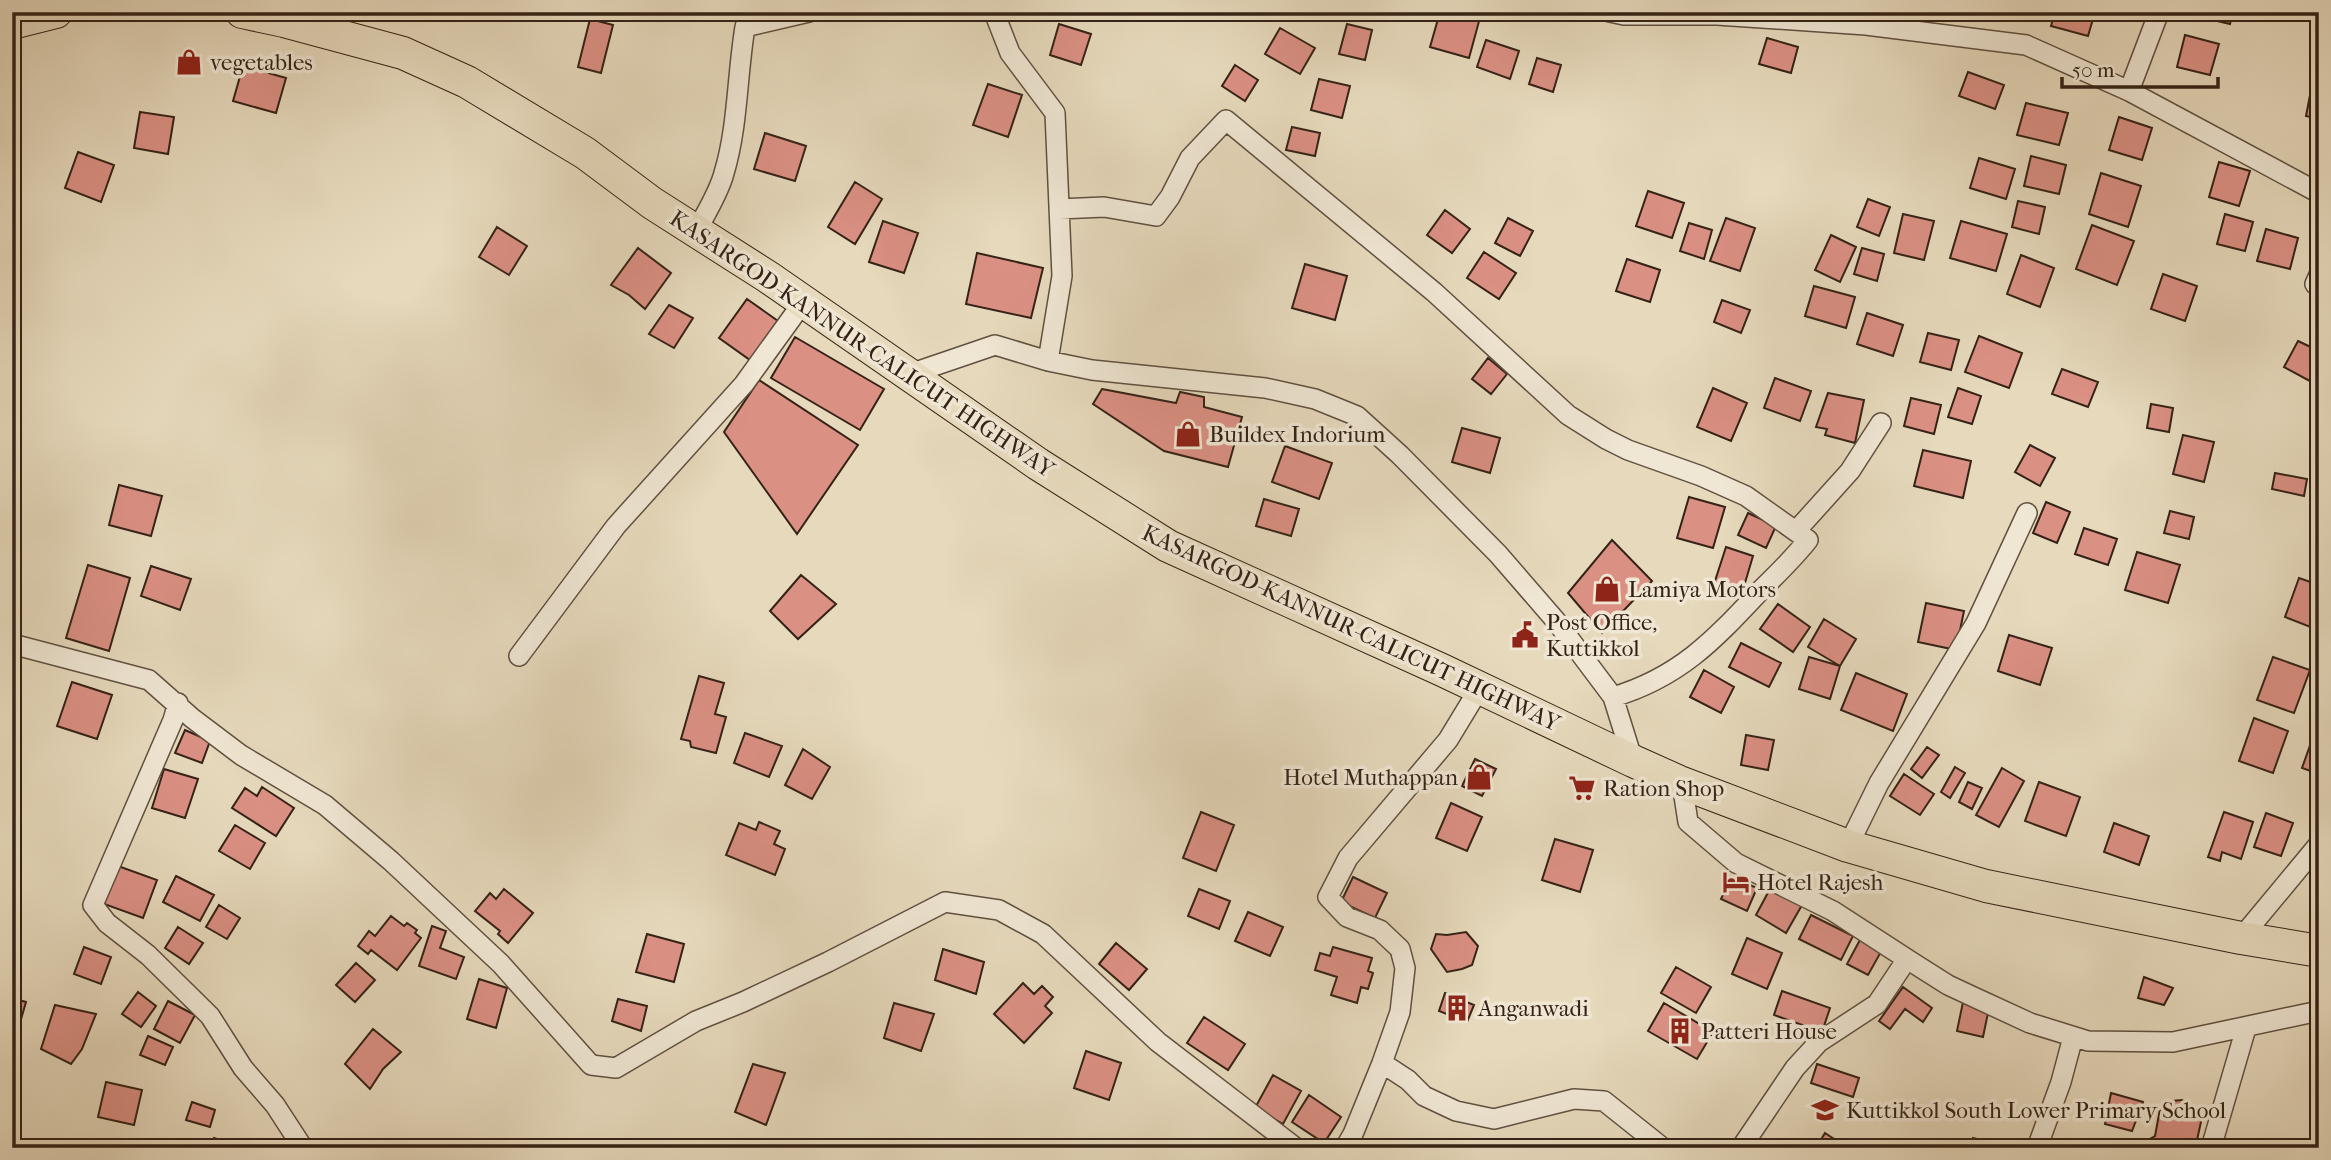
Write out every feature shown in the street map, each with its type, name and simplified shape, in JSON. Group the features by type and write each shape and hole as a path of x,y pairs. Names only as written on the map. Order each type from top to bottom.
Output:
{"highway":[{"path":"12,23 56,12"},
{"name":"KASARGOD-KANNUR-CALICUT HIGHWAY","path":"242,12 403,53 467,82 585,153 652,203 804,301 1038,464 1168,547 1442,670 1633,761 1682,783 1848,846 1986,886 2241,938 2319,951"}],"street":[{"path":"696,232 724,175 745,27 809,12"},
{"path":"994,12 1010,53 1055,113 1062,276 1048,361"},
{"path":"1610,12 1624,15 1802,16 2026,45 2129,91 2319,194"},
{"path":"2129,91 2159,12"},
{"path":"1059,209 1104,207 1156,216 1170,197 1190,158 1226,120 1434,292 1568,415 1628,450 1701,476 1746,496 1808,540 1792,561 1713,640 1677,669 1641,689 1614,697"},
{"path":"2319,275 2315,284 2319,285"},
{"path":"519,656 616,526 744,384 804,301"},
{"path":"910,374 995,345 1048,361 1092,370 1265,388 1315,399 1357,416 1498,554 1556,621 1614,697 1633,761"},
{"path":"1796,531 1850,471 1881,424"},
{"path":"1848,846 1879,783 1976,623 2027,513"},
{"path":"12,644 149,680 192,718 241,755 325,805 391,861 501,964 591,1065 616,1068 695,1021 779,985 945,902 999,910 1043,934 1158,1042 1296,1148"},
{"path":"1345,1148 1382,1063 1400,1012 1405,968 1400,948 1380,930 1348,917 1328,897 1348,858 1448,740 1479,689"},
{"path":"178,703 93,905 107,923 148,955 209,1016 243,1068 275,1105 303,1148"},
{"path":"1682,783 1688,822 1736,863 1833,911 1948,985 2030,1023 2088,1041 2173,1042 2319,1011"},
{"path":"2241,938 2319,844"},
{"path":"1741,1148 1795,1068 1819,1042 1877,1004 1907,959"},
{"path":"2211,1148 2246,1028"},
{"path":"2037,1148 2061,1082 2073,1037"},
{"path":"1382,1063 1408,1080 1424,1096 1456,1111 1494,1119 1574,1099 1604,1101 1663,1148"}],"building":[{"path":"1440,12 1481,14 1469,58 1430,47"},
{"path":"2055,12 2095,12 2088,36 2051,26"},
{"path":"2113,12 2145,12 2143,19"},
{"path":"2193,12 2233,12 2230,24 2192,15"},
{"path":"590,19 613,25 601,73 578,67"},
{"path":"1059,24 1091,34 1081,65 1050,55"},
{"path":"1347,24 1372,30 1365,60 1339,54"},
{"path":"1280,28 1315,48 1300,74 1265,54"},
{"path":"2185,35 2219,44 2210,75 2177,67"},
{"path":"1767,38 1798,47 1791,73 1759,64"},
{"path":"1486,40 1519,51 1510,79 1477,67"},
{"path":"1537,58 1561,65 1553,92 1529,84"},
{"path":"1235,65 1258,80 1245,101 1222,86"},
{"path":"243,66 286,78 276,113 233,101"},
{"path":"1968,72 2004,85 1995,109 1959,96"},
{"path":"1319,79 1350,86 1342,118 1311,110"},
{"path":"988,84 1022,95 1008,137 973,125"},
{"path":"2310,95 2319,96 2319,119 2306,116"},
{"path":"2026,103 2068,113 2059,145 2017,135"},
{"path":"140,112 174,117 168,154 134,148"},
{"path":"2119,117 2152,128 2142,160 2109,150"},
{"path":"1292,127 1320,133 1315,156 1286,150"},
{"path":"765,133 806,146 795,181 754,169"},
{"path":"78,152 114,165 101,202 65,188"},
{"path":"2031,156 2066,165 2059,194 2024,186"},
{"path":"1979,158 2015,169 2006,199 1970,188"},
{"path":"2219,162 2250,171 2239,206 2209,197"},
{"path":"2101,173 2141,186 2128,227 2089,214"},
{"path":"855,182 882,199 855,244 828,227"},
{"path":"1648,191 1684,203 1672,238 1636,226"},
{"path":"1868,199 1890,207 1879,236 1857,227"},
{"path":"2018,201 2045,207 2039,234 2012,227"},
{"path":"1445,210 1470,229 1452,253 1427,235"},
{"path":"1903,214 1934,221 1924,260 1894,253"},
{"path":"2225,214 2253,222 2245,251 2217,244"},
{"path":"1508,218 1533,231 1520,256 1495,243"},
{"path":"1726,218 1755,228 1740,271 1710,261"},
{"path":"883,221 918,233 904,273 869,262"},
{"path":"1961,221 2007,234 1996,271 1950,258"},
{"path":"1689,223 1712,230 1704,259 1680,251"},
{"path":"2092,225 2134,241 2117,285 2076,269"},
{"path":"497,227 527,246 509,275 479,257"},
{"path":"2266,229 2298,238 2290,269 2257,261"},
{"path":"1831,235 1856,247 1840,282 1815,270"},
{"path":"638,248 671,273 645,309 629,295 611,285"},
{"path":"1862,248 1884,254 1877,281 1854,274"},
{"path":"1484,252 1516,273 1499,299 1467,278"},
{"path":"977,253 1043,268 1031,318 966,304"},
{"path":"2021,255 2054,268 2040,307 2007,294"},
{"path":"1627,259 1660,270 1650,302 1616,291"},
{"path":"1305,264 1347,276 1335,320 1292,308"},
{"path":"2163,274 2197,286 2185,321 2151,309"},
{"path":"1814,286 1855,297 1846,328 1805,316"},
{"path":"747,299 778,321 750,360 719,338"},
{"path":"1722,300 1750,310 1741,333 1714,322"},
{"path":"669,305 693,318 674,348 649,334"},
{"path":"1867,313 1903,325 1893,356 1857,344"},
{"path":"1928,333 1959,340 1951,370 1920,362"},
{"path":"1979,336 2022,353 2009,388 1965,372"},
{"path":"795,337 884,389 860,430 771,378"},
{"path":"2298,341 2319,351 2319,386 2284,367"},
{"path":"1488,358 1507,374 1491,394 1472,379"},
{"path":"2062,369 2098,382 2088,407 2052,394"},
{"path":"1775,378 1811,391 1800,421 1764,408"},
{"path":"759,380 858,445 797,534 724,432"},
{"path":"1713,388 1747,403 1731,441 1697,427"},
{"path":"1958,388 1981,396 1972,424 1948,417"},
{"name":"Buildex Indorium","path":"1102,389 1176,403 1180,392 1204,397 1204,407 1242,417 1228,467 1164,451 1093,404"},
{"path":"1828,393 1864,400 1855,443 1825,435 1827,429 1816,427"},
{"path":"1911,398 1941,405 1934,434 1904,426"},
{"path":"2151,404 2173,408 2169,432 2147,428"},
{"path":"1462,428 1500,438 1490,473 1452,462"},
{"path":"2183,435 2214,442 2204,482 2173,474"},
{"path":"2030,445 2055,458 2040,486 2015,472"},
{"path":"1285,446 1332,463 1319,499 1272,482"},
{"path":"1923,450 1971,461 1963,498 1914,486"},
{"path":"2275,473 2307,479 2304,496 2272,489"},
{"path":"119,485 162,496 151,536 109,525"},
{"path":"1689,497 1725,507 1713,548 1677,538"},
{"path":"1264,499 1299,509 1291,536 1256,526"},
{"path":"2046,502 2070,512 2057,543 2033,533"},
{"path":"2170,511 2194,517 2189,539 2164,533"},
{"path":"1748,513 1776,526 1766,548 1738,535"},
{"path":"2084,528 2117,539 2108,565 2075,554"},
{"name":"Lamiya Motors","path":"1612,540 1652,581 1602,633 1568,593"},
{"path":"1726,547 1753,556 1742,593 1714,584"},
{"path":"2137,552 2180,565 2168,603 2125,590"},
{"path":"88,565 130,578 109,651 66,638"},
{"path":"151,566 191,579 180,610 141,596"},
{"path":"801,575 836,604 798,639 770,611"},
{"path":"2299,578 2319,585 2319,613 2313,628 2285,617"},
{"path":"1926,603 1964,611 1956,650 1918,642"},
{"path":"1778,604 1810,627 1793,652 1760,629"},
{"path":"1824,619 1856,639 1840,666 1808,647"},
{"path":"2009,635 2052,648 2040,685 1998,671"},
{"path":"1741,643 1781,663 1769,687 1729,667"},
{"path":"1809,657 1840,666 1830,699 1799,689"},
{"path":"2273,657 2310,670 2294,713 2257,700"},
{"path":"1704,670 1734,687 1721,713 1690,697"},
{"path":"1856,673 1907,694 1893,731 1841,710"},
{"path":"699,676 724,683 715,714 726,717 716,753 691,747 690,741 681,739"},
{"path":"72,682 112,695 97,739 57,726"},
{"path":"2254,718 2288,731 2273,773 2239,761"},
{"path":"185,730 210,741 202,763 175,753"},
{"path":"745,733 782,746 769,777 734,763"},
{"path":"1746,735 1774,740 1768,770 1741,765"},
{"path":"2313,737 2319,739 2319,774 2302,768"},
{"path":"1927,747 1939,755 1922,778 1911,769"},
{"path":"803,749 830,767 812,799 785,785"},
{"name":"Hotel Muthappan","path":"1475,759 1496,769 1482,796 1462,786"},
{"path":"1955,767 1965,773 1950,798 1941,792"},
{"path":"2002,768 2024,781 1999,827 1976,815"},
{"path":"164,769 198,779 185,818 152,808"},
{"path":"1904,774 1934,794 1920,815 1890,796"},
{"path":"1968,782 1982,788 1972,809 1959,802"},
{"path":"2039,782 2080,797 2066,836 2025,821"},
{"path":"262,787 294,808 276,836 232,808 245,788 257,796"},
{"path":"1451,803 1482,817 1467,851 1436,838"},
{"path":"1201,812 1234,825 1216,871 1183,858"},
{"path":"2224,812 2253,822 2241,859 2222,852 2220,861 2208,857"},
{"path":"2266,813 2293,823 2281,856 2254,847"},
{"path":"759,822 780,831 774,844 785,849 775,875 726,855 739,823 756,830"},
{"path":"2114,823 2149,836 2139,865 2104,852"},
{"path":"235,825 265,843 250,869 219,851"},
{"path":"1555,839 1593,850 1580,892 1542,880"},
{"path":"118,866 157,880 143,918 104,904"},
{"path":"176,876 214,895 200,921 163,902"},
{"path":"1353,877 1387,893 1375,918 1341,902"},
{"path":"1731,877 1757,888 1747,911 1721,899"},
{"path":"1771,887 1802,905 1786,933 1756,915"},
{"path":"504,889 533,913 508,943 498,934 500,931 475,911 490,893 496,899"},
{"path":"1199,889 1230,901 1219,929 1188,916"},
{"path":"219,905 240,918 227,939 206,927"},
{"path":"1248,912 1283,927 1270,956 1235,941"},
{"path":"1811,915 1853,936 1841,960 1799,939"},
{"path":"391,916 404,926 407,923 417,930 415,933 421,938 397,970 371,950 368,954 358,946 369,931 375,936"},
{"path":"432,926 446,931 440,948 464,957 456,979 419,966"},
{"path":"178,927 203,943 189,964 165,948"},
{"path":"1466,932 1478,946 1472,965 1447,972 1431,949 1436,934"},
{"path":"647,934 684,944 674,982 636,972"},
{"path":"1747,938 1782,953 1767,989 1732,974"},
{"path":"1861,938 1882,950 1868,975 1847,964"},
{"path":"1116,943 1147,969 1129,990 1099,964"},
{"path":"84,947 111,957 101,984 74,974"},
{"path":"1333,947 1372,958 1368,971 1373,973 1368,989 1361,987 1357,1003 1331,995 1337,977 1315,970 1320,953 1330,956"},
{"path":"943,949 984,962 976,994 935,980"},
{"path":"356,963 375,980 355,1002 336,985"},
{"path":"1676,967 1711,987 1696,1013 1661,993"},
{"path":"2144,977 2173,988 2164,1005 2138,998"},
{"path":"479,979 507,988 496,1028 467,1019"},
{"path":"1023,983 1034,994 1042,986 1053,997 1045,1006 1052,1013 1024,1043 994,1014"},
{"path":"1903,987 1932,1008 1923,1022 1905,1009 1890,1029 1879,1021"},
{"path":"1782,991 1830,1008 1822,1032 1774,1015"},
{"path":"138,992 156,1006 141,1027 122,1014"},
{"name":"Anganwadi","path":"1445,993 1474,1005 1467,1022 1439,1011"},
{"path":"12,998 26,1002 17,1033 12,1031"},
{"path":"618,999 647,1006 641,1031 612,1021"},
{"path":"168,1001 195,1015 180,1043 154,1029"},
{"path":"1963,1002 1989,1008 1983,1037 1957,1031"},
{"path":"894,1003 934,1014 921,1051 884,1038"},
{"name":"Patteri House","path":"1664,1003 1713,1032 1697,1059 1648,1031"},
{"path":"55,1005 96,1014 82,1049 71,1064 41,1049"},
{"path":"1204,1017 1245,1044 1228,1070 1187,1043"},
{"path":"373,1029 401,1052 383,1069 370,1089 345,1064"},
{"path":"148,1036 173,1047 165,1065 140,1055"},
{"path":"1086,1051 1121,1063 1109,1100 1074,1088"},
{"path":"753,1064 785,1073 766,1125 735,1112"},
{"path":"1817,1064 1859,1078 1853,1097 1811,1083"},
{"path":"1273,1075 1301,1091 1283,1124 1255,1108"},
{"path":"106,1082 142,1090 134,1125 98,1117"},
{"path":"2111,1093 2143,1102 2132,1131 2105,1124"},
{"path":"1309,1095 1341,1117 1324,1143 1292,1122"},
{"path":"2182,1100 2190,1106 2188,1114 2202,1117 2196,1145 2193,1144 2192,1148 2146,1148 2148,1140 2155,1136 2160,1109 2169,1110 2172,1101"},
{"path":"192,1102 215,1110 210,1127 186,1120"},
{"path":"1825,1133 1848,1148 1816,1148"},
{"path":"214,1138 238,1146 211,1148"},
{"path":"1973,1138 2000,1145 2012,1148 1970,1148"}],"place":[{"name":"vegetables","path":"189,62"},
{"name":"Buildex Indorium","path":"1188,434"},
{"name":"Lamiya Motors","path":"1607,589"},
{"name":"Post Office, Kuttikkol","path":"1525,635"},
{"name":"Hotel Muthappan","path":"1479,777"},
{"name":"Ration Shop","path":"1582,788"},
{"name":"Hotel Rajesh","path":"1736,882"},
{"name":"Anganwadi","path":"1457,1008"},
{"name":"Patteri House","path":"1680,1031"},
{"name":"Kuttikkol South Lower Primary School","path":"1825,1110"}]}
